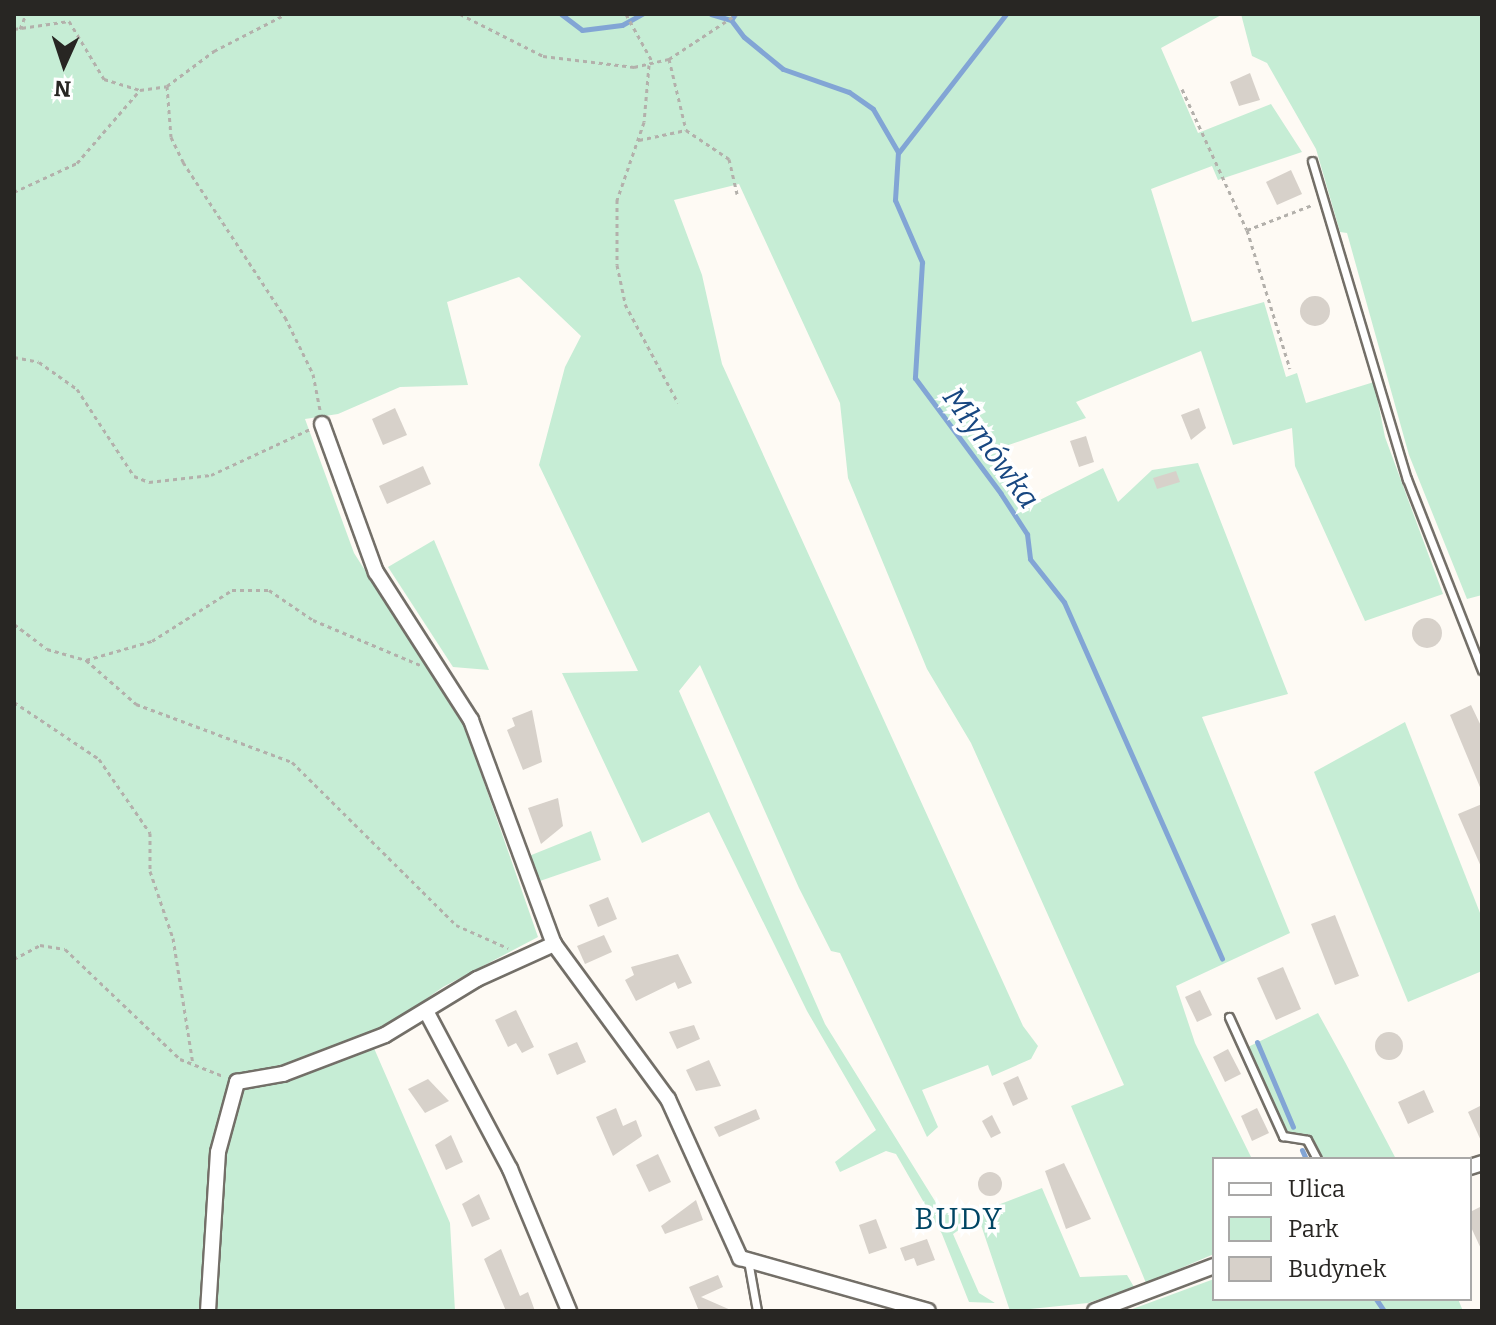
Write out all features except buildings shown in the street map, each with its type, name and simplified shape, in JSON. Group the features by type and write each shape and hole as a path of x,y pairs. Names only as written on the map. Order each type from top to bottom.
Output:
{"street":[{"path":"322,424 376,572 440,664 471,720 554,944 668,1099 749,1266 832,1279 928,1311"},
{"path":"208,1311 218,1152 237,1082 347,1050 426,1011 523,956 554,944"},
{"path":"426,1011 510,1169 569,1311"},
{"path":"1095,1311 1212,1267"}],"lane":[{"path":"1312,161 1407,479 1482,670"},
{"path":"1229,1017 1283,1136 1307,1140 1316,1157"},
{"path":"749,1266 757,1311"}],"path":[{"path":"20,29 26,14"},
{"path":"14,29 69,21 104,79 140,90 167,86 227,43 286,14"},
{"path":"460,14 543,56 652,64 669,59 737,14"},
{"path":"626,14 652,64 637,141 617,200 617,265 625,304 678,403"},
{"path":"810,14 879,14"},
{"path":"669,59 686,130 729,159 737,194"},
{"path":"167,86 171,137 285,317 313,374 322,424"},
{"path":"1182,89 1247,230 1290,369"},
{"path":"14,192 77,163 140,90"},
{"path":"637,141 686,130"},
{"path":"1247,230 1323,201"},
{"path":"14,357 39,362 77,389 134,476 149,482 211,475 300,434"},
{"path":"86,660 152,641 232,590 269,590 374,649 412,666 440,664"},
{"path":"14,624 47,649 86,660 136,704 292,762 456,925 523,956"},
{"path":"14,702 99,759 150,833 150,871 173,938 193,1064"},
{"path":"14,959 40,945 65,949 193,1064 237,1082"}],"green space":[{"path":"14,14 1223,14 1161,48 1198,133 1271,104 1302,152 1218,180 1212,166 1151,189 1192,322 1264,302 1286,377 1297,373 1306,403 1374,382 1385,437 1443,594 1365,621 1295,466 1292,428 1233,445 1201,351 1076,402 1086,418 997,449 1022,509 1103,468 1118,502 1152,470 1198,463 1288,694 1202,717 1290,933 1176,986 1195,1043 1251,1157 1212,1157 1212,1255 1146,1283 1071,1106 1124,1085 971,743 927,669 848,478 840,403 739,184 674,200 702,275 722,364 1023,1026 1038,1046 1031,1059 992,1076 988,1065 922,1090 938,1127 927,1137 840,953 831,951 799,888 700,665 679,691 825,1024 943,1214 960,1211 966,1225 953,1234 979,1293 995,1303 969,1302 942,1234 896,1154 886,1151 840,1172 835,1162 876,1130 807,1011 709,812 642,843 562,673 638,671 539,465 565,367 581,336 519,277 447,302 468,385 400,387 338,414 305,419 354,553 465,728 538,937 443,987 370,1039 450,1223 455,1311 14,1311"},
{"path":"1241,14 1482,14 1482,595 1467,599 1409,455 1347,233 1340,232 1316,149 1267,63 1252,56"},
{"path":"434,540 489,670 453,667 388,567"},
{"path":"1405,722 1482,918 1482,971 1408,1002 1314,772"},
{"path":"591,831 601,860 537,882 529,856"},
{"path":"1318,1013 1395,1157 1320,1157 1311,1135 1284,1131 1248,1047"},
{"path":"1042,1188 1080,1277 1127,1275 1134,1287 1088,1303 1010,1311 977,1213"},
{"path":"1212,1280 1212,1301 1459,1301 1463,1311 1127,1311"}],"waterway":[{"path":"561,14 582,30 622,25 642,14"},
{"path":"711,14 731,20"},
{"name":"Młynówka","path":"735,14 731,20 744,37 783,69 849,92 873,109 898,152 895,200 922,262 915,378 1001,494 1027,534 1030,559 1064,602 1222,959"},
{"path":"899,152 1006,14"},
{"name":"Młynówka","path":"1257,1042 1293,1127"},
{"name":"Młynówka","path":"1302,1150 1305,1157"},
{"name":"Młynówka","path":"1377,1301 1384,1311"}],"district":[{"name":"BUDY","path":"959,1219"}]}
